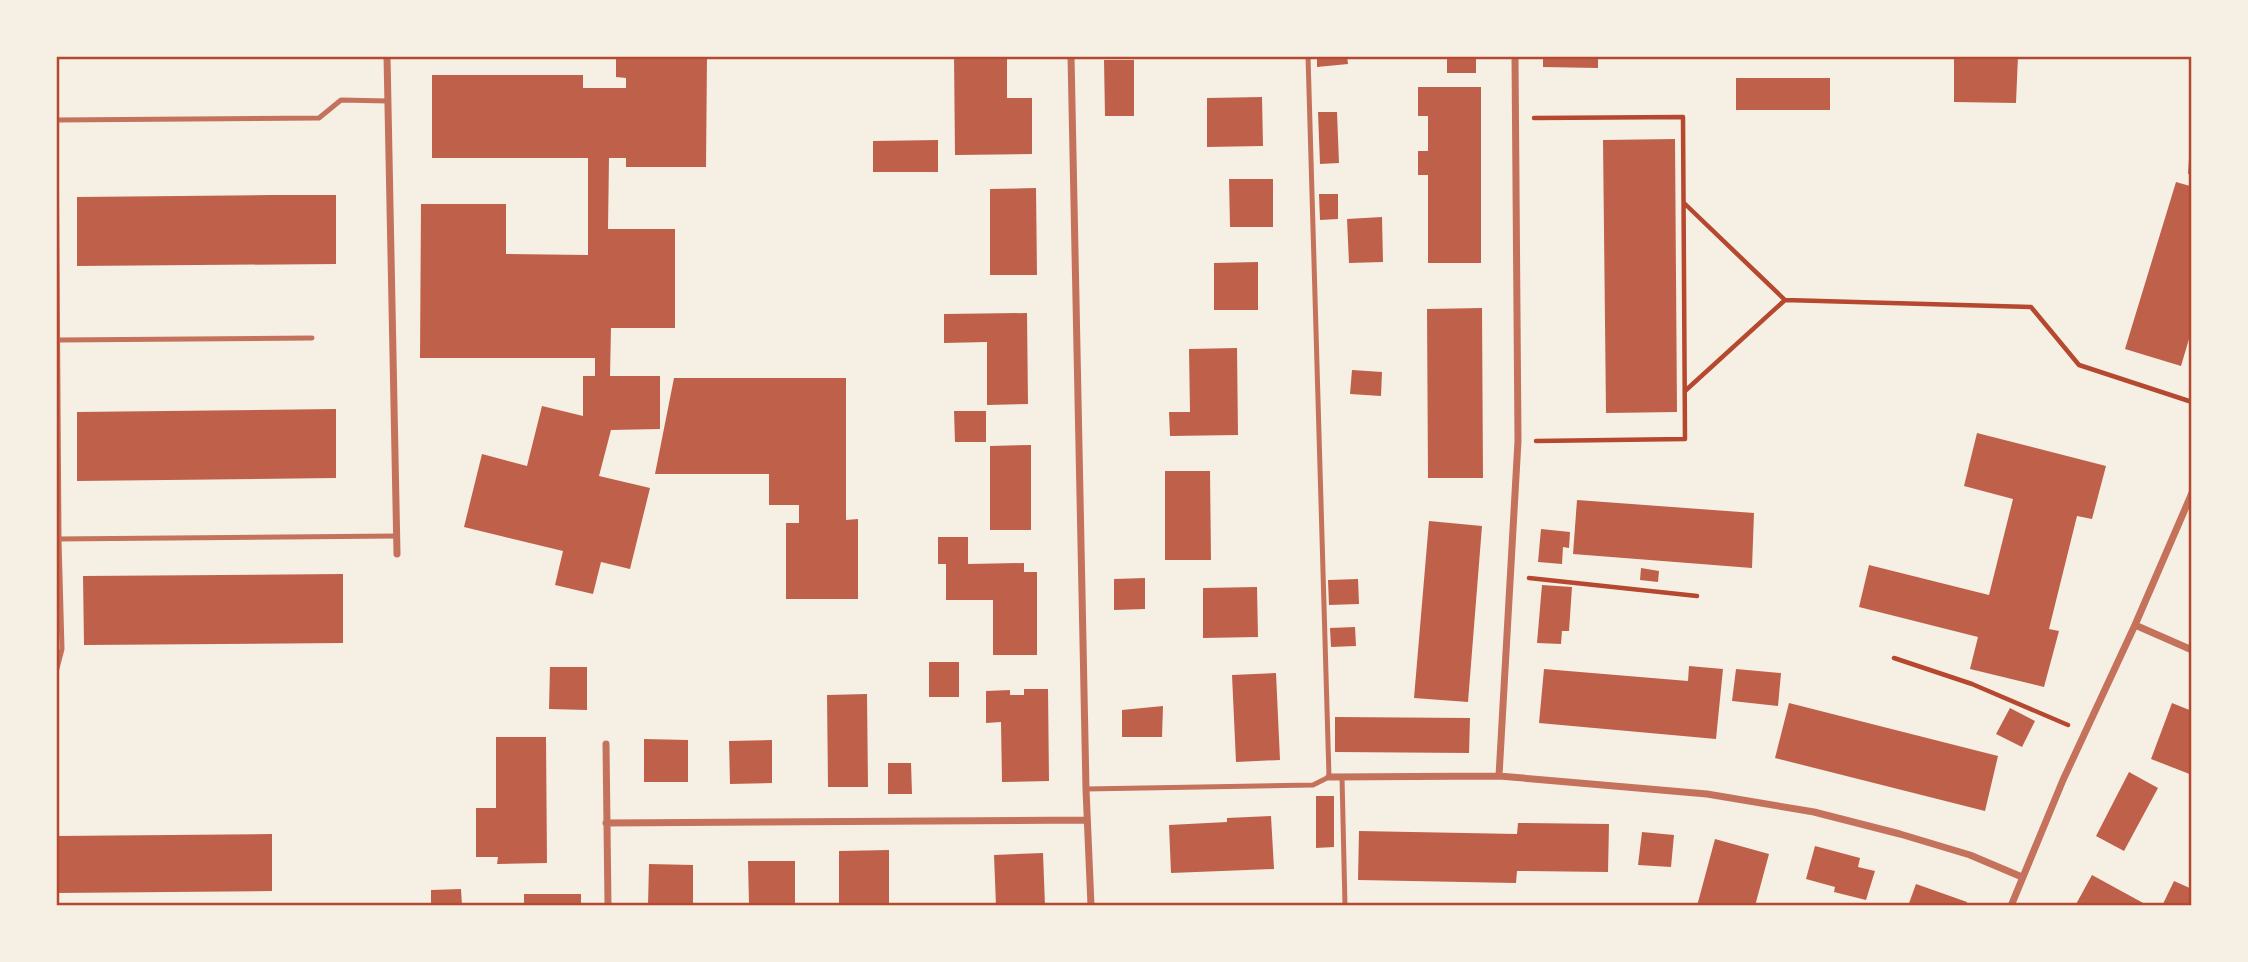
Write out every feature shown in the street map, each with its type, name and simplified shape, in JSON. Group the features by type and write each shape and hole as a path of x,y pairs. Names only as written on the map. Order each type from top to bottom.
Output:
{"street":[{"path":"387,56 397,554"},
{"path":"1071,56 1086,789 1091,906"},
{"path":"1499,776 1518,441 1515,56"},
{"path":"2011,906 2192,493"},
{"path":"2135,625 2192,650"},
{"path":"606,744 608,906"},
{"path":"1329,777 1499,776 1707,794 1814,812 1970,855 2022,877"},
{"path":"606,823 1087,820"}],"lane":[{"path":"1086,789 1313,785 1329,777 1308,56"},
{"path":"56,672 62,649 57,539 56,120 319,118 341,100 388,101"},
{"path":"58,340 312,338"},
{"path":"57,539 397,536"},
{"path":"1342,777 1345,906"}],"path":[{"path":"56,64 56,120"},
{"path":"1515,118 1683,117 1685,439 1518,441"},
{"path":"1683,202 1784,299 2031,307 2078,365 2192,402"},
{"path":"1685,391 1784,299"},
{"path":"1511,576 1697,596"},
{"path":"1894,658 1972,684 2085,732"}],"building":[{"path":"616,56 707,56 706,167 626,167 626,158 609,158 608,229 675,229 675,328 611,328 610,376 660,376 660,429 611,430 599,476 650,488 630,569 601,562 593,594 555,585 563,551 464,527 482,454 527,466 542,406 583,416 583,376 595,376 595,358 420,358 421,204 506,204 506,254 588,255 588,158 432,158 432,75 583,75 583,88 626,88 626,78 616,77"},
{"path":"954,56 1007,56 1007,98 1032,98 1032,154 955,155"},
{"path":"1317,56 1347,56 1348,64 1317,67"},
{"path":"1447,56 1476,56 1476,73 1447,73"},
{"path":"1543,56 1598,56 1598,68 1543,67"},
{"path":"1954,56 2018,56 2016,103 1954,102"},
{"path":"1104,60 1134,60 1134,116 1105,116"},
{"path":"1736,78 1830,78 1830,110 1736,110"},
{"path":"1418,87 1481,87 1481,263 1428,263 1428,175 1418,175 1418,151 1428,151 1428,116 1418,116"},
{"path":"1262,97 1263,146 1207,147 1207,98"},
{"path":"1318,112 1337,112 1339,163 1320,164"},
{"path":"1675,139 1677,412 1606,413 1603,140"},
{"path":"938,140 938,172 873,172 873,141"},
{"path":"2190,143 2192,174 2188,174"},
{"path":"1229,179 1273,179 1273,227 1230,227"},
{"path":"2192,181 2192,329 2181,366 2125,349 2176,182 2190,186"},
{"path":"1036,188 1037,275 990,275 990,189"},
{"path":"1319,194 1338,194 1338,219 1320,220"},
{"path":"336,195 336,264 77,266 77,197"},
{"path":"1382,217 1383,262 1349,263 1347,219"},
{"path":"1258,262 1258,310 1214,310 1214,263"},
{"path":"1482,308 1483,478 1428,478 1427,309"},
{"path":"1027,313 1028,404 987,405 987,342 944,343 944,314"},
{"path":"1237,348 1238,435 1170,436 1169,412 1190,412 1189,349"},
{"path":"1352,370 1382,372 1381,396 1350,394"},
{"path":"674,378 846,378 846,520 858,519 858,599 786,599 786,523 799,523 799,505 769,505 769,474 655,474"},
{"path":"336,409 336,478 77,481 77,412"},
{"path":"954,411 986,411 986,442 955,442"},
{"path":"1977,433 2106,466 2092,519 2077,516 2049,629 2059,631 2044,687 1970,669 1978,637 1859,607 1869,565 1989,595 2013,499 1964,486"},
{"path":"1031,445 1031,530 990,530 990,446"},
{"path":"1165,471 1210,471 1211,560 1165,560"},
{"path":"1577,500 1754,513 1752,568 1573,554"},
{"path":"1429,521 1482,526 1468,702 1414,698"},
{"path":"1541,529 1570,532 1569,548 1563,547 1562,564 1538,562"},
{"path":"938,537 968,537 968,564 1024,563 1024,572 1037,572 1037,655 993,655 993,600 946,600 946,564 938,564"},
{"path":"1641,568 1659,571 1658,582 1640,580"},
{"path":"343,574 343,643 84,645 83,576"},
{"path":"1145,578 1145,609 1114,610 1114,579"},
{"path":"1358,579 1359,604 1329,605 1328,580"},
{"path":"1542,585 1572,587 1569,631 1562,631 1561,644 1537,643"},
{"path":"1257,587 1258,637 1203,638 1203,588"},
{"path":"1355,627 1356,646 1331,647 1330,628"},
{"path":"929,662 959,662 959,697 929,697"},
{"path":"1689,666 1723,669 1716,739 1539,723 1544,669 1688,681"},
{"path":"550,667 587,667 587,710 549,709"},
{"path":"1736,669 1781,673 1778,706 1732,701"},
{"path":"1276,673 1280,760 1236,762 1232,675"},
{"path":"1024,689 1048,689 1049,781 1002,782 1001,722 986,723 986,691 1010,690 1010,695 1024,695"},
{"path":"867,694 868,787 828,787 827,695"},
{"path":"1789,703 1998,756 1985,811 1775,758"},
{"path":"2172,703 2192,711 2192,775 2151,759"},
{"path":"1163,706 1162,737 1122,737 1122,710"},
{"path":"2010,708 2035,721 2022,747 1996,734"},
{"path":"1335,717 1470,718 1469,753 1335,752"},
{"path":"496,737 546,737 547,863 497,864 498,857 476,857 476,808 496,808"},
{"path":"644,739 688,740 688,782 644,782"},
{"path":"772,740 772,783 730,784 729,741"},
{"path":"888,763 911,763 912,794 888,794"},
{"path":"2129,772 2158,788 2124,851 2096,836"},
{"path":"1316,796 1334,796 1334,847 1316,848"},
{"path":"1271,816 1274,869 1171,873 1169,825 1227,822 1227,818"},
{"path":"1518,823 1609,824 1608,872 1517,871 1516,883 1358,880 1359,831 1517,834"},
{"path":"1642,832 1674,835 1671,867 1638,865"},
{"path":"272,834 272,891 56,893 56,836"},
{"path":"1715,839 1769,854 1755,906 1697,906"},
{"path":"1815,846 1860,858 1858,867 1875,871 1866,900 1834,892 1835,887 1806,879"},
{"path":"889,850 889,906 839,906 839,851"},
{"path":"1043,853 1045,906 996,906 994,855"},
{"path":"748,861 795,861 795,904 749,904"},
{"path":"649,864 693,865 693,906 648,906"},
{"path":"2092,875 2145,904 2144,906 2075,906"},
{"path":"2174,881 2192,889 2192,906 2162,906"},
{"path":"1916,884 1967,902 1966,906 1908,906"},
{"path":"461,889 462,906 431,906 431,890"},
{"path":"524,894 581,894 581,906 524,906"}]}
